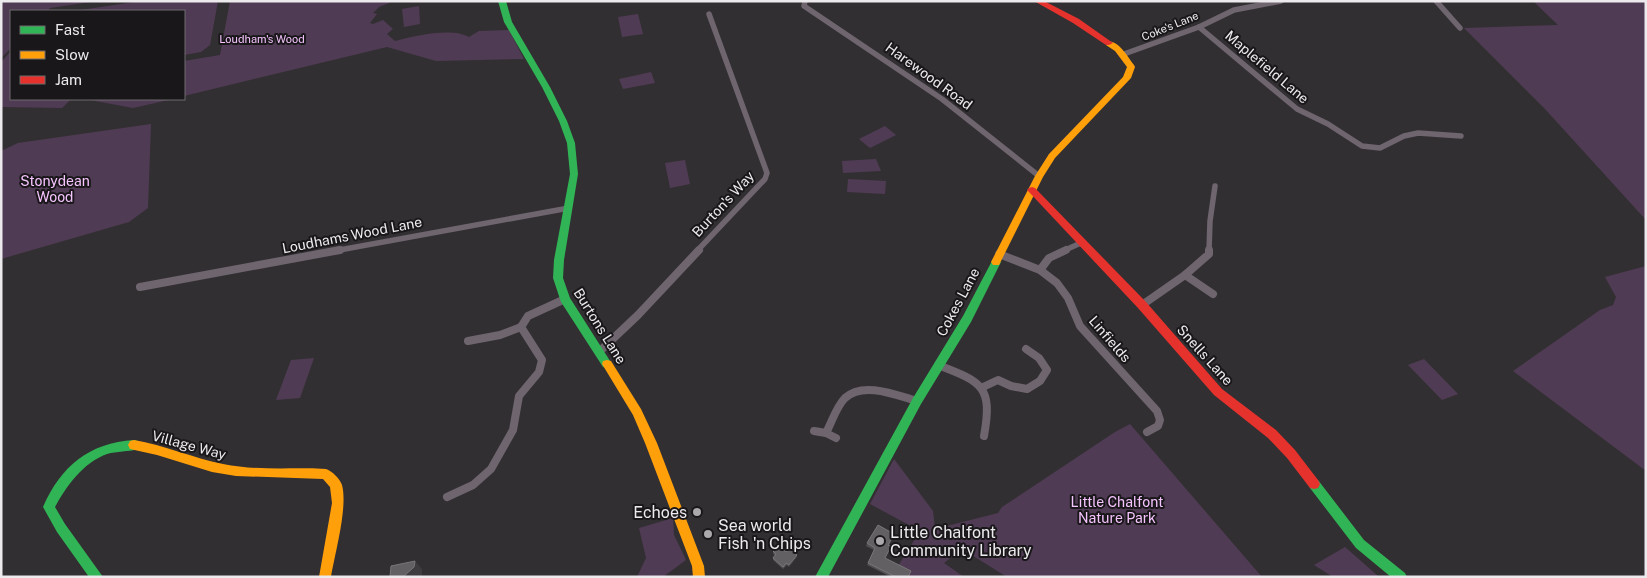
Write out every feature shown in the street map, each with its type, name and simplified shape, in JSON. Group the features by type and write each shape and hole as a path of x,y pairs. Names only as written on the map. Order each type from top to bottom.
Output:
{"street":[{"name":"Burtons Lane","path":"502,1 505,6 508,22 546,87 563,121 571,143 574,174 559,260 558,278 565,299 600,351 637,412 651,443 700,570 699,577"},
{"name":"Harewood Road","path":"805,1 804,6 942,99 1040,176"},
{"path":"1038,1 1076,21 1124,54"},
{"name":"Coke's Lane","path":"1124,54 1199,27 1234,10 1281,1"},
{"path":"1436,1 1460,28"},
{"name":"Burton's Way","path":"600,351 638,315 765,179 767,173 709,14"},
{"name":"Maplefield Lane","path":"1199,27 1297,109 1310,117 1332,126 1352,143 1376,148 1391,144 1404,136 1423,133 1461,136"},
{"name":"Cokes Lane","path":"821,577 917,401 967,319 1032,190 1052,156 1127,78 1131,67 1124,54"},
{"path":"1142,305 1185,275 1209,254 1210,221 1215,186"},
{"name":"Snells Lane","path":"1032,190 1142,305 1218,392 1272,434 1285,448 1360,544 1401,577"},
{"name":"Loudhams Wood Lane","path":"140,288 569,208"},
{"path":"1040,270 1049,258 1083,242"},
{"name":"Linfields","path":"999,254 1040,270 1057,283 1068,298 1080,326 1157,411 1160,420 1158,426 1147,432"},
{"path":"1185,275 1213,294"},
{"path":"468,341 500,335 521,326 528,316 565,299"},
{"path":"447,497 473,485 491,469 513,430 519,396 539,372 542,360 521,326"},
{"path":"983,388 998,380 1011,386 1027,389 1040,382 1047,370 1039,358 1026,349"},
{"path":"938,365 970,377 988,395 989,412 984,436"},
{"path":"826,433 846,398 863,390 917,401"},
{"path":"814,431 826,433 836,438"},
{"name":"Village Way","path":"96,577 60,528 50,507 58,486 76,466 99,450 121,445 150,447 234,471 326,474 336,485 338,503 325,577"}],"green space":[{"path":"1,1 97,1 50,8 48,10 10,10 10,49 1,58"},
{"path":"141,1 218,1 210,45 201,52 185,55 185,10 81,10"},
{"name":"Loudham's Wood","path":"230,1 389,1 389,3 379,7 373,13 377,14 370,23 373,24 383,20 393,29 387,34 395,41 433,33 462,34 469,37 479,31 509,30 524,59 436,61 387,47 185,96 185,61 220,55"},
{"path":"1533,1 1646,1 1646,220 1545,109 1464,28 1558,25"},
{"path":"419,6 420,24 404,27 402,9"},
{"path":"638,14 643,34 622,37 618,17"},
{"path":"10,52 10,100 70,100 62,108 1,107 1,62"},
{"path":"651,72 655,83 623,89 619,79"},
{"path":"90,100 169,100 133,108"},
{"name":"Stonydean Wood","path":"151,124 148,208 129,222 1,259 1,151 18,143"},
{"path":"885,126 896,135 870,148 859,139"},
{"path":"876,159 881,171 843,173 842,161"},
{"path":"685,160 690,184 670,188 665,163"},
{"path":"848,179 886,181 885,194 847,192"},
{"path":"1646,266 1646,471 1513,371 1600,310 1613,305 1616,297 1605,277"},
{"path":"314,358 300,398 276,400 291,360"},
{"path":"1424,359 1458,394 1442,400 1408,365"},
{"name":"Little Chalfont Nature Park","path":"1130,424 1262,577 1007,577 962,549 944,563 964,577 891,577 920,531 870,504 894,459 933,511 935,529 998,513 1002,507"},
{"path":"673,518 674,535 686,560 663,577 637,577 646,558 639,528"},
{"path":"1345,547 1379,577 1333,577 1314,565"}],"building":[{"path":"878,525 894,534 888,545 891,546 885,558 911,571 908,577 896,577 868,563 875,548 867,543"},
{"path":"778,545 786,552 790,549 797,555 789,565 786,563 783,567 773,558 776,554 773,551"},
{"path":"415,561 414,567 403,577 390,577 391,566"}],"traffic: fast":[{"path":"502,1 508,22 546,87 563,121 571,143 574,174 559,260 558,278 565,299 607,364"},
{"path":"821,577 917,401 967,319 996,262"},
{"path":"97,577 61,528 49,507 64,482 82,462 106,450 119,446 134,445"},
{"path":"1314,484 1360,544 1401,577"}],"traffic: slow":[{"path":"996,262 1039,176 1052,156 1127,78 1131,67 1118,49 1109,43"},
{"path":"607,364 637,412 651,443 698,566 699,577"},
{"path":"134,445 236,471 326,474 336,485 338,503 325,577"}],"traffic: jam":[{"path":"1038,1 1076,21 1109,43"},
{"path":"1032,190 1142,305 1218,392 1272,434 1291,454 1314,484"}],"place":[{"name":"Echoes","path":"697,512"},
{"name":"Sea world Fish 'n Chips","path":"708,534"},
{"name":"Little Chalfont Community Library","path":"880,541"}]}
